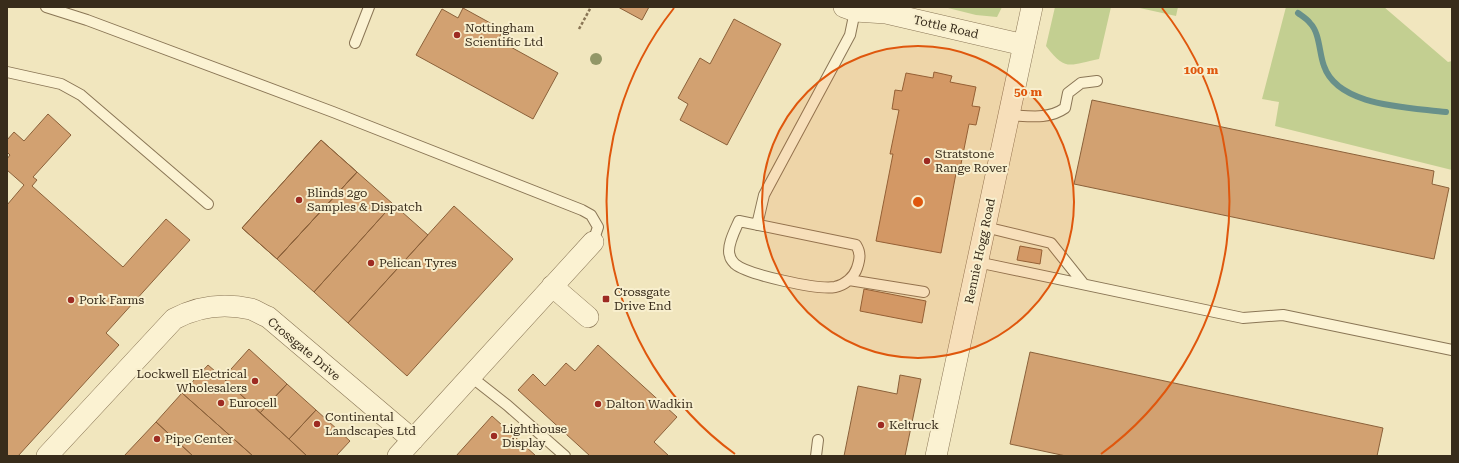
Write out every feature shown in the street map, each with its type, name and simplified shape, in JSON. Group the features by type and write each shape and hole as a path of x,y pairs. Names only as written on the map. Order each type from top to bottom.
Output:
{"street":[{"name":"Rennie Hogg Road","path":"936,456 1032,7"},
{"name":"Tottle Road","path":"850,9 886,14 1024,45"},
{"path":"398,456 593,242"},
{"path":"552,286 588,317"},
{"name":"Crossgate Drive","path":"47,456 174,319 185,313 206,307 227,306 252,310 268,318 413,440"}],"lane":[{"path":"46,7 87,20 333,112 582,210 591,215 598,227 593,242"},
{"path":"355,43 369,7"},
{"path":"757,225 764,195 850,35 850,9"},
{"path":"7,72 61,84 82,95 208,204"},
{"path":"1009,115 1040,117 1058,112 1064,108 1068,93 1081,83 1096,80"},
{"path":"739,222 856,245 860,251 860,261 856,272 849,280 836,287 822,288 754,274 735,264 729,255 730,241 739,222"},
{"path":"984,227 1051,243 1083,283"},
{"path":"977,262 1083,283 1243,318 1283,315 1452,350"},
{"path":"849,280 924,292"},
{"path":"470,376 507,405 565,456"},
{"path":"816,456 818,440"}],"path":[{"path":"579,29 591,7"}],"green space":[{"path":"944,7 1002,7 997,17 976,15"},
{"path":"1055,7 1111,7 1099,59 1074,64 1064,63 1058,60 1046,46"},
{"path":"1135,7 1178,7 1176,16"},
{"path":"1286,7 1384,7 1448,62 1452,61 1452,170 1275,126 1279,102 1262,99"}],"building":[{"path":"618,7 649,7 642,20"},
{"path":"463,8 503,30 498,40 558,73 533,119 416,55 442,9 458,18"},
{"path":"734,19 781,44 727,145 680,120 688,104 678,98 700,58 710,64"},
{"name":"Stratstone Range Rover","path":"934,72 952,76 950,82 976,87 972,106 980,107 976,125 969,124 960,169 957,168 941,253 876,241 893,154 890,154 899,110 892,109 895,90 902,91 906,73 933,78"},
{"path":"1092,100 1434,171 1432,184 1449,188 1434,259 1074,184"},
{"name":"Pork Farms","path":"48,114 71,135 33,177 37,180 32,186 123,267 166,219 190,240 106,333 119,345 18,456 7,456 7,205 24,185 7,170 7,159 10,155 7,152 7,140 14,132 24,141"},
{"name":"Blinds 2go Samples & Dispatch","path":"321,140 357,172 277,259 242,228"},
{"name":"Blinds 2go Samples & Dispatch","path":"321,140 357,172 277,259 242,228"},
{"path":"357,172 393,204 314,292 277,259"},
{"name":"Pelican Tyres","path":"393,204 428,235 348,323 314,292"},
{"path":"454,206 513,259 407,376 348,323"},
{"path":"1020,246 1042,250 1040,264 1017,260"},
{"path":"864,289 926,301 922,323 860,311"},
{"name":"Dalton Wadkin","path":"598,345 677,417 654,442 669,456 590,456 518,390 533,374 545,386 566,363 575,371"},
{"name":"Lockwell Electrical Wholesalers","path":"249,349 287,384 260,413 223,378"},
{"path":"1030,352 1383,428 1377,456 1066,456 1010,444"},
{"name":"Eurocell","path":"208,365 307,456 253,456 182,393"},
{"name":"Keltruck","path":"900,375 921,379 905,456 844,456 858,386 897,394"},
{"path":"287,384 316,410 289,439 260,413"},
{"path":"182,393 253,456 193,456 156,422"},
{"name":"Continental Landscapes Ltd","path":"316,410 350,441 336,456 307,456 289,439"},
{"name":"Lighthouse Display","path":"492,416 536,456 456,456"},
{"name":"Pipe Center","path":"156,422 193,456 124,456"}],"waterway":[{"path":"1298,13 1307,20 1316,32 1324,66 1332,80 1344,90 1359,97 1376,102 1395,106 1446,112"}],"place":[{"name":"Nottingham Scientific Ltd","path":"457,35"},
{"name":"Stratstone Range Rover","path":"927,161"},
{"name":"Blinds 2go Samples & Dispatch","path":"299,200"},
{"name":"Pelican Tyres","path":"371,263"},
{"name":"Crossgate Drive End","path":"606,299"},
{"name":"Pork Farms","path":"71,300"},
{"name":"Lockwell Electrical Wholesalers","path":"255,381"},
{"name":"Eurocell","path":"221,403"},
{"name":"Dalton Wadkin","path":"598,404"},
{"name":"Continental Landscapes Ltd","path":"317,424"},
{"name":"Keltruck","path":"881,425"},
{"name":"Lighthouse Display","path":"494,436"},
{"name":"Pipe Center","path":"157,439"}]}
